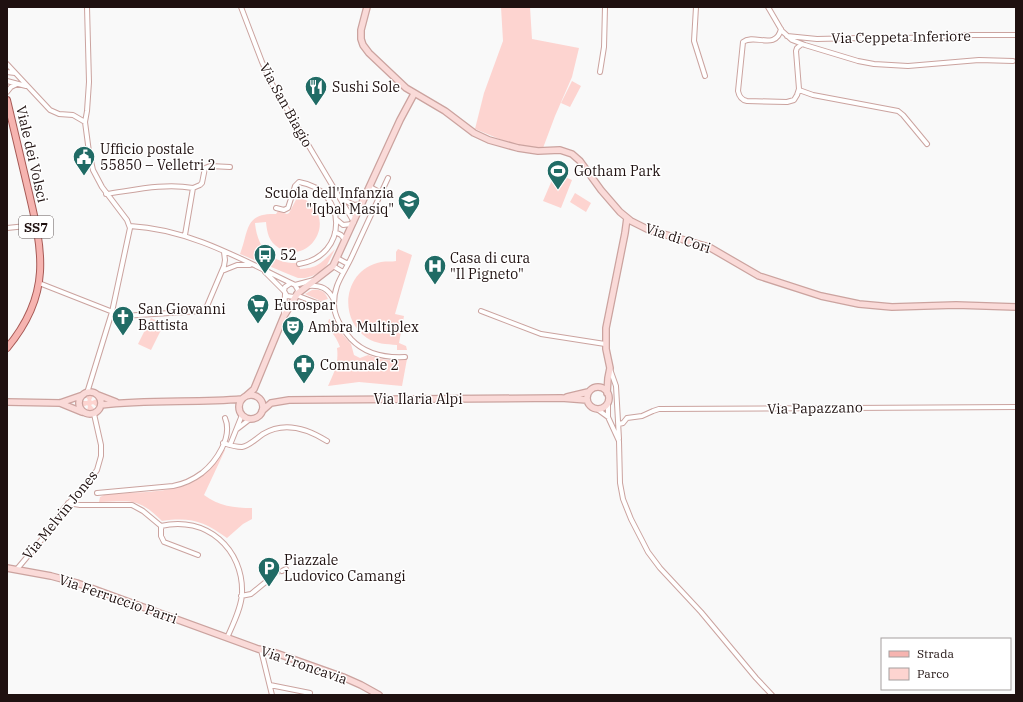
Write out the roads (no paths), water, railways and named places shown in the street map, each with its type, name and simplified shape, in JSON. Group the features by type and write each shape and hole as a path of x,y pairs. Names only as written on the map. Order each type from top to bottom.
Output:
{"main road":[{"name":"Viale dei Volsci","path":"7,100 36,225 40,255 37,296 22,329 7,348"}],"street":[{"path":"85,413 80,406 80,400 85,394 112,312 130,231 130,226 126,219 106,194 99,181 92,165 88,148 85,122 89,82 87,7"},
{"name":"Via San Biagio","path":"241,7 272,84 341,198 353,223"},
{"name":"Via di Cori","path":"367,7 361,30 361,38 364,47 414,94 445,111 474,133 492,142 522,149 560,150 572,154 580,161 601,190 627,218 656,233 712,248 762,277 819,296 860,304 892,307 962,305 1016,308"},
{"path":"600,72 604,47 605,7"},
{"path":"696,7 694,41 705,76"},
{"name":"Via Ceppeta Inferiore","path":"768,7 787,36 802,44 852,59 884,65 908,66 976,60 1013,61"},
{"path":"781,29 778,36 774,40 748,39 743,42 741,46 739,94 741,98 746,101 788,102 795,98 799,90 796,53 797,48 802,44"},
{"name":"Via Ceppeta Inferiore","path":"787,36 820,39 887,39 967,35 1016,35"},
{"path":"7,64 50,110 59,114 71,114 85,122"},
{"path":"7,72 15,73"},
{"path":"7,81 27,87"},
{"path":"7,92 17,84"},
{"path":"799,90 814,95 898,111 927,144"},
{"path":"262,269 289,297 296,295 333,266 414,94"},
{"path":"106,194 167,186 193,188 201,185 207,166 230,167"},
{"path":"296,295 327,307 331,306 334,302 338,282 348,264 388,178"},
{"path":"276,208 284,210 288,208 297,183 314,187 324,195 333,208 336,219 335,232 330,244 322,254 310,261 298,264"},
{"path":"370,187 381,193"},
{"path":"185,235 193,188"},
{"path":"341,198 352,204 362,204"},
{"path":"627,218 607,323 605,344 607,359 616,385 619,424 620,485 623,499 631,519 648,552 660,568 698,608 772,695"},
{"path":"336,219 343,225 353,223"},
{"path":"7,228 36,225"},
{"path":"130,226 185,235 294,284 298,288 296,295 284,316 254,388 239,405 241,413 237,429 230,445"},
{"path":"335,232 340,234 345,240"},
{"path":"39,283 112,312 128,316 202,310 207,306 222,271 226,260 224,252"},
{"path":"337,258 348,264"},
{"path":"222,271 239,265 256,267"},
{"path":"333,266 343,272"},
{"path":"284,316 284,292 286,285 316,279"},
{"path":"307,286 317,286 330,292 339,321 358,346 368,352 376,354 391,357 405,357"},
{"path":"481,311 540,334 605,344"},
{"path":"608,418 607,393 610,368"},
{"path":"608,378 588,392 587,400 591,407 598,409 608,418 619,441"},
{"path":"254,388 257,398 262,404 262,411"},
{"path":"594,388 603,389 607,393"},
{"name":"Via Ilaria Alpi","path":"561,398 588,392"},
{"path":"60,403 85,394 94,393 108,399 121,402"},
{"path":"8,402 60,403 85,413 94,414 101,405 100,399 97,395"},
{"path":"101,405 121,402 223,401 257,398"},
{"name":"Via Ilaria Alpi","path":"257,398 276,401 561,398 587,400"},
{"path":"223,401 234,406 250,419"},
{"path":"237,429 250,419 258,417 269,404 276,401"},
{"path":"598,409 604,407 608,402"},
{"name":"Via Papazzano","path":"619,424 623,423 627,418 642,416 653,410 660,409 1016,407"},
{"name":"Via Melvin Jones","path":"17,569 68,503 90,481 97,470 100,463 101,445 94,414"},
{"path":"97,493 173,486 184,483 198,476 217,456 223,444 228,430 225,418"},
{"path":"223,444 243,446 268,431 287,427 305,430 327,440"},
{"path":"68,503 80,505 131,505 141,510 161,526 175,524 191,525 208,531 219,539 230,550 237,565 241,581 242,596 239,608 227,638"},
{"path":"161,526 161,536 164,542 198,555"},
{"name":"Via Ferruccio Parri","path":"7,568 51,576 82,585 227,638"},
{"path":"242,596 251,594 273,576"},
{"name":"Via Troncavia","path":"227,638 261,650 273,652 343,678 361,685 379,695"},
{"path":"261,650 272,695"},
{"path":"270,685 310,693"}],"tunnel":[{"path":"273,576 282,571"}],"place":[{"name":"Sushi Sole","path":"316,106"},
{"name":"Ufficio postale 55850 – Velletri 2","path":"84,176"},
{"name":"Gotham Park","path":"558,190"},
{"name":"Scuola dell'Infanzia \"Iqbal Masiq\"","path":"409,220"},
{"name":"52","path":"265,274"},
{"name":"Casa di cura \"Il Pigneto\"","path":"435,286"},
{"name":"Eurospar","path":"258,324"},
{"name":"San Giovanni Battista","path":"123,336"},
{"name":"Ambra Multiplex","path":"293,346"},
{"name":"Comunale 2","path":"304,384"},
{"name":"Piazzale Ludovico Camangi","path":"269,588"}]}
